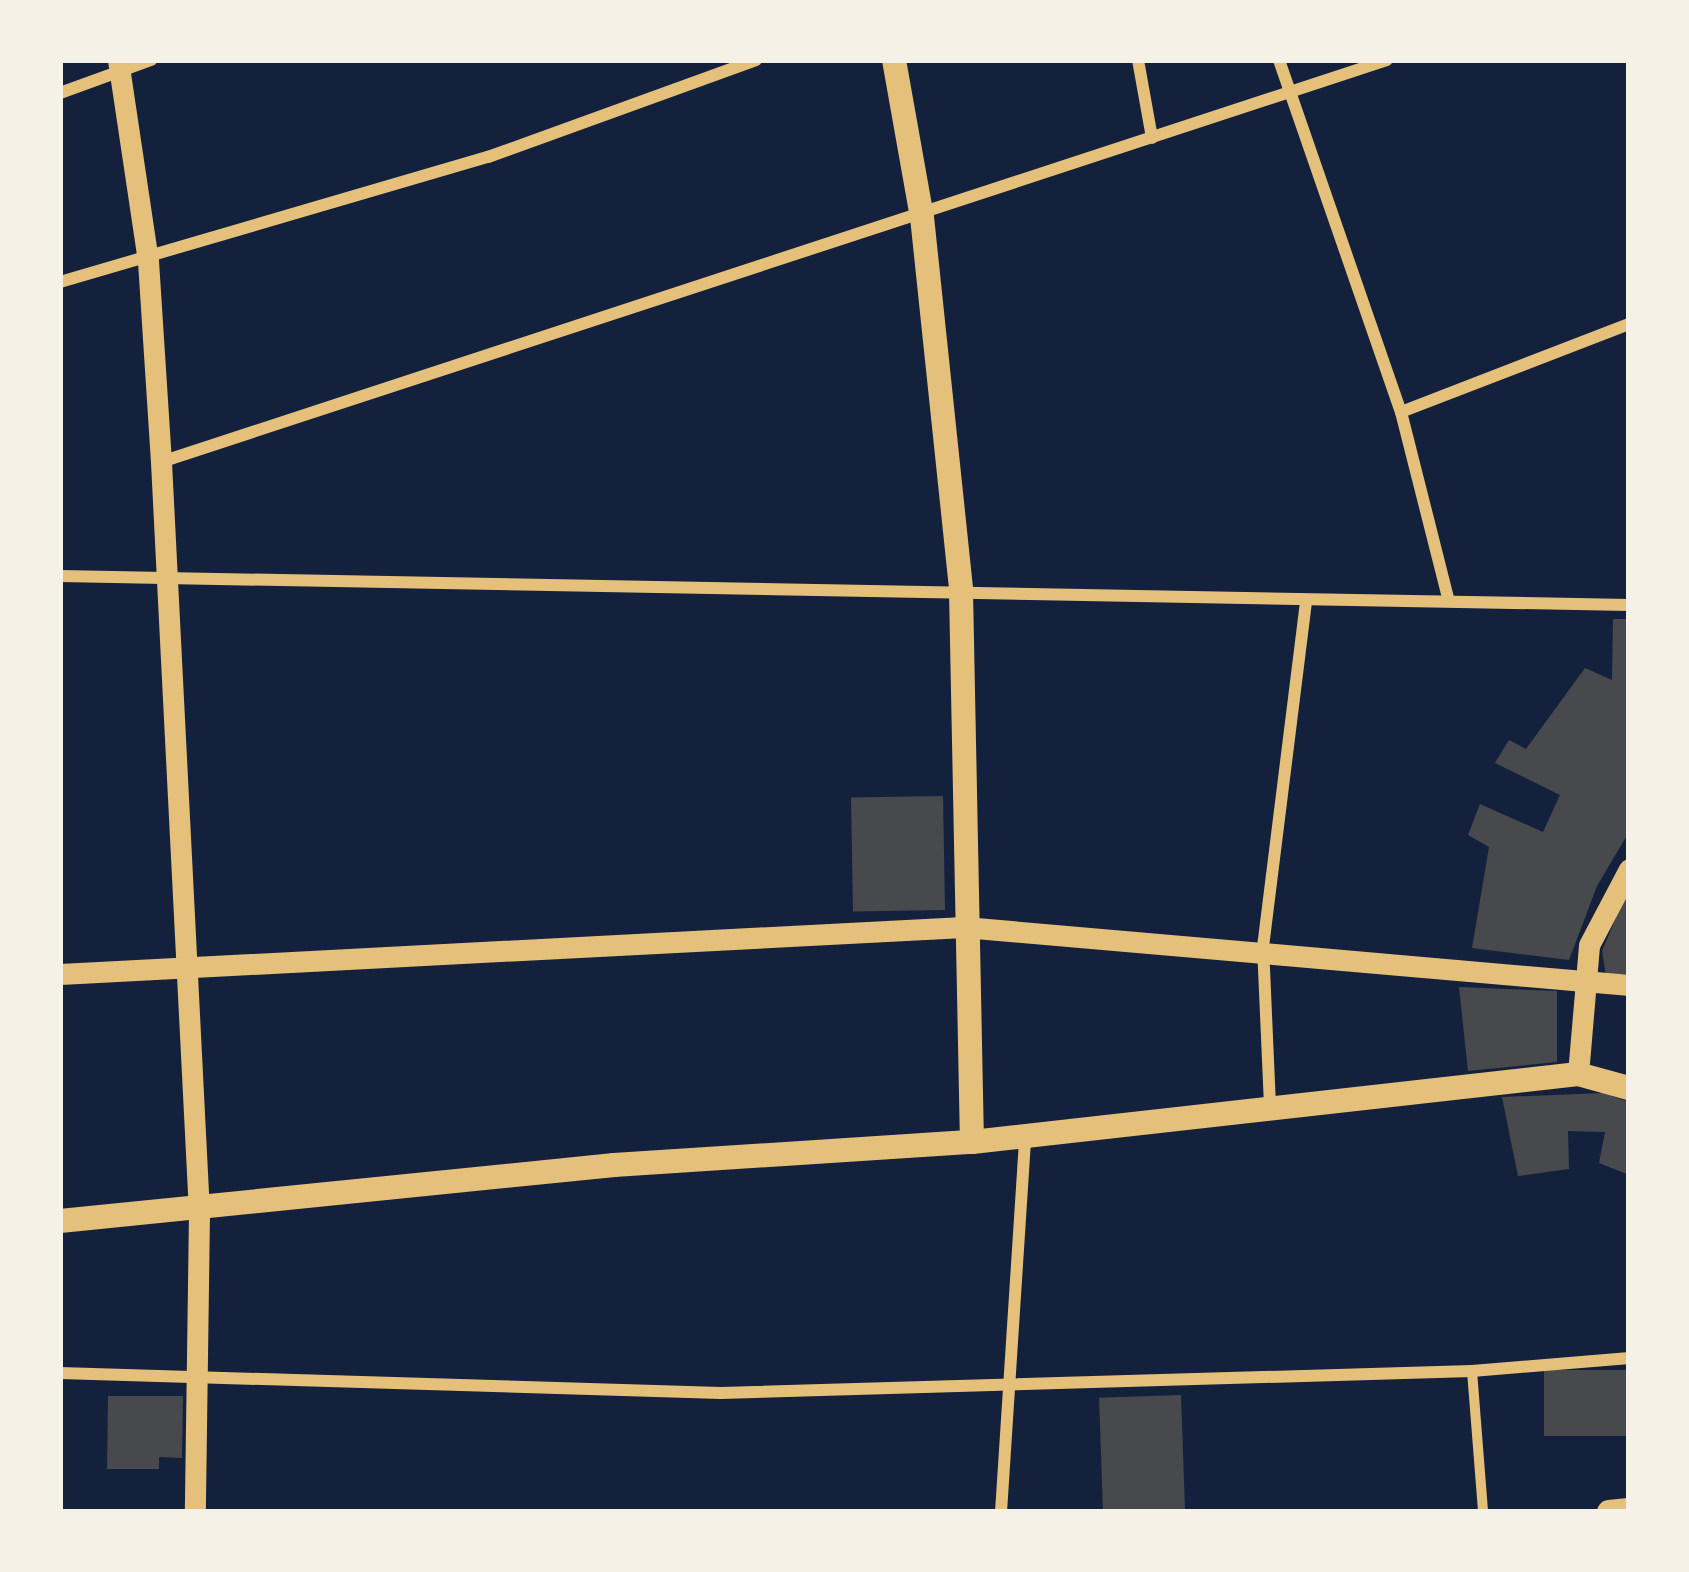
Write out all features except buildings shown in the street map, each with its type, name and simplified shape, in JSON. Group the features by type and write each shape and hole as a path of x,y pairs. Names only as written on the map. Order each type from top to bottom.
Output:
{"main road":[{"path":"894,60 922,217 962,591 964,926 972,1142"},
{"path":"60,1221 199,1213 614,1165 972,1142 1578,1074 1629,1088"},
{"path":"1609,1512 1629,1510"}],"street":[{"path":"60,93 119,65 151,60"},
{"path":"60,282 148,262 488,158 756,60"},
{"path":"1138,60 1152,138"},
{"path":"1279,60 1401,412 1448,598"},
{"path":"161,462 922,217 1388,60"},
{"path":"119,65 148,262 161,462 199,1213 195,1512"},
{"path":"1401,412 1629,324"},
{"path":"60,576 1629,604"},
{"path":"1270,1106 1263,947 1306,600"},
{"path":"1578,1074 1581,985 1589,945 1629,868"},
{"path":"60,974 186,971 964,926 1263,947 1581,985 1629,985"},
{"path":"1001,1512 1024,1135"},
{"path":"60,1373 721,1393 1012,1380 1472,1371 1629,1358"},
{"path":"1472,1371 1483,1512"}]}
